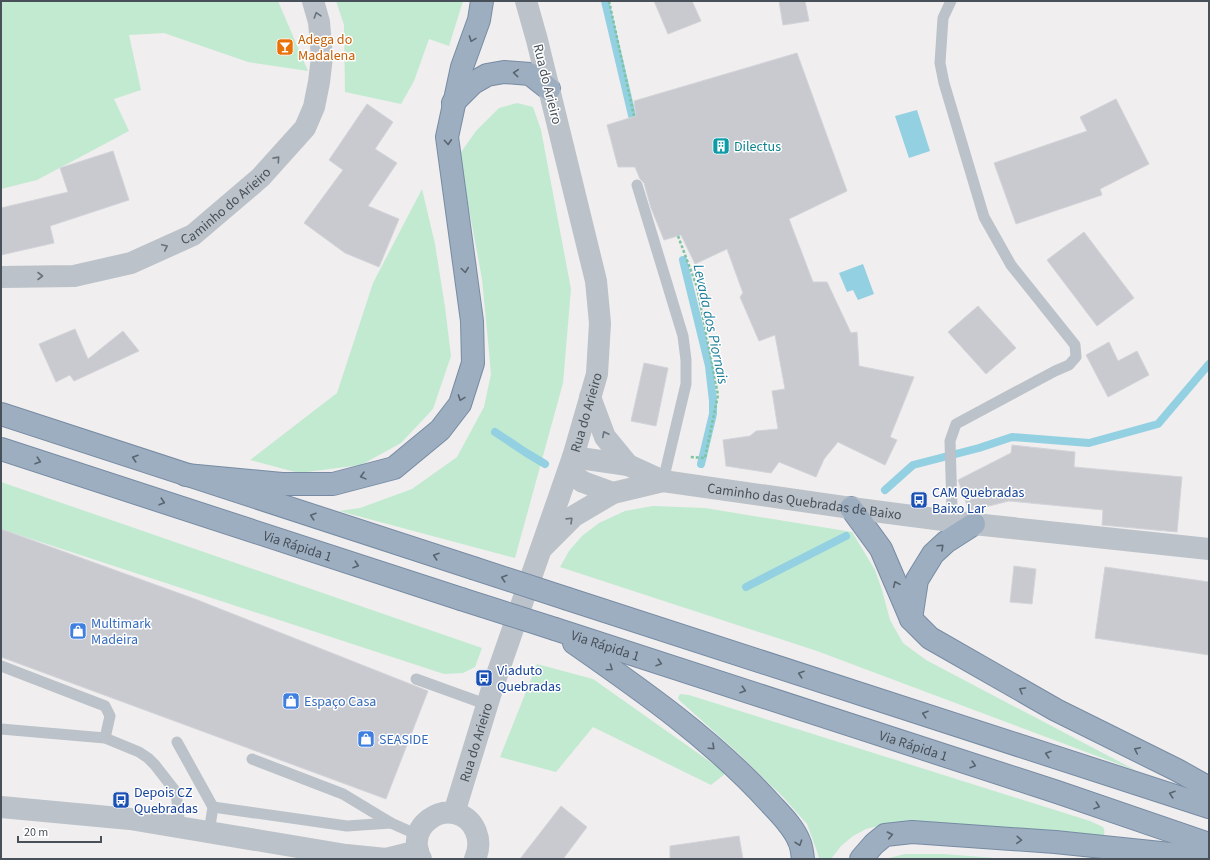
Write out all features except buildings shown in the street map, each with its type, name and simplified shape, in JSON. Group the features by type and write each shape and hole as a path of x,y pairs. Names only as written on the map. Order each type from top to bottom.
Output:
{"highway":[{"path":"186,474 282,484 333,484 394,468 440,430 460,404 473,363 472,322 447,137 453,103 462,67 479,20 482,1"},
{"path":"453,103 473,84 487,75 504,72 530,74 549,90"},
{"path":"1,414 1209,807"},
{"name":"Via Rápida 1","path":"1,449 1057,792 1209,844"},
{"path":"850,508 881,549 911,619 930,638 1050,706 1177,770 1209,788"},
{"path":"911,619 917,580 933,554 946,542 974,524"},
{"path":"555,629 644,692 709,744 760,792 791,826 800,841 803,859"},
{"path":"861,859 874,844 885,835 912,832 1055,842 1209,858"}],"street":[{"name":"Caminho do Arieiro","path":"1,277 74,276 132,263 193,235 261,177 305,128 314,107 322,57 319,22 313,1"},
{"name":"Rua do Arieiro","path":"454,813 492,689 570,465 597,374 600,323 596,281 537,40 526,1"},
{"name":"Caminho das Quebradas de Baixo","path":"590,398 605,437 628,465"},
{"name":"Caminho das Quebradas de Baixo","path":"570,465 628,465 663,481 974,524 1209,549"},
{"path":"570,465 584,482 613,493"},
{"name":"Caminho das Quebradas de Baixo","path":"542,548 574,516 613,493 663,481"},
{"path":"1,807 130,819 346,855 386,859 419,848 420,831 425,823 433,816 443,813 454,813 471,823 477,832 479,842 478,852 475,859"}],"lane":[{"path":"951,1 944,18 940,63 944,83 984,217 1011,265 1076,345 1076,357 1069,365 956,424 950,441 951,520"},
{"path":"637,185 683,336 686,360 686,384 663,481"},
{"path":"1,666 105,706 110,716 105,738"},
{"path":"416,679 488,705"},
{"path":"1,729 105,738 139,752 148,758 176,792 180,827"},
{"path":"177,742 213,807 209,832"},
{"path":"252,759 343,794 391,823 419,848"},
{"path":"213,807 347,826 391,823"}],"path":[{"path":"609,1 634,116"}],"green space":[{"path":"1,1 278,1 308,71 248,62 164,33 129,35 141,90 114,99 129,131 37,180 1,189"},
{"path":"336,1 463,1 449,46 429,39 414,81 401,104 345,92 344,25"},
{"path":"517,103 533,107 541,130 571,289 563,383 515,558 339,511 360,508 412,489 457,457 484,407 491,374 482,279 459,155 476,131 499,108"},
{"path":"422,189 435,244 451,356 433,409 401,443 361,465 299,473 250,460 337,393 373,283"},
{"path":"1,482 482,648 475,667 463,673 444,674 1,529"},
{"path":"653,506 705,508 852,532 875,570 890,620 903,643 926,660 1137,771 817,651 560,567 569,551 582,536 599,523 625,511"},
{"path":"537,664 593,679 726,773 711,785 593,727 556,772 500,757"},
{"path":"680,694 689,695 1090,821 1103,827 1104,834 1102,837 925,823 890,823 866,829 853,836 841,846 831,859 819,859 807,824 784,798 737,752 680,701 678,698"},
{"path":"905,854 943,854 1008,859 885,859"}],"water":[{"path":"917,110 930,151 909,158 895,116"},
{"path":"863,264 874,294 858,300 853,290 847,292 839,273"}],"waterway":[{"name":"Levada dos Piornais","path":"605,1 635,128"},
{"name":"Levada dos Piornais","path":"683,260 709,366 713,401 713,414 701,464"},
{"path":"885,490 913,465 979,448 1012,437 1089,443 1158,424 1209,364"},
{"path":"495,432 545,464"},
{"path":"746,587 846,536"}],"place":[{"name":"Adega do Madalena","path":"285,47"},
{"name":"Dilectus","path":"721,146"},
{"name":"CAM Quebradas Baixo Lar","path":"919,500"},
{"name":"Multimark Madeira","path":"78,631"},
{"name":"Viaduto Quebradas","path":"484,678"},
{"name":"Espaço Casa","path":"291,701"},
{"name":"SEASIDE","path":"366,739"},
{"name":"Depois CZ Quebradas","path":"121,800"}]}
